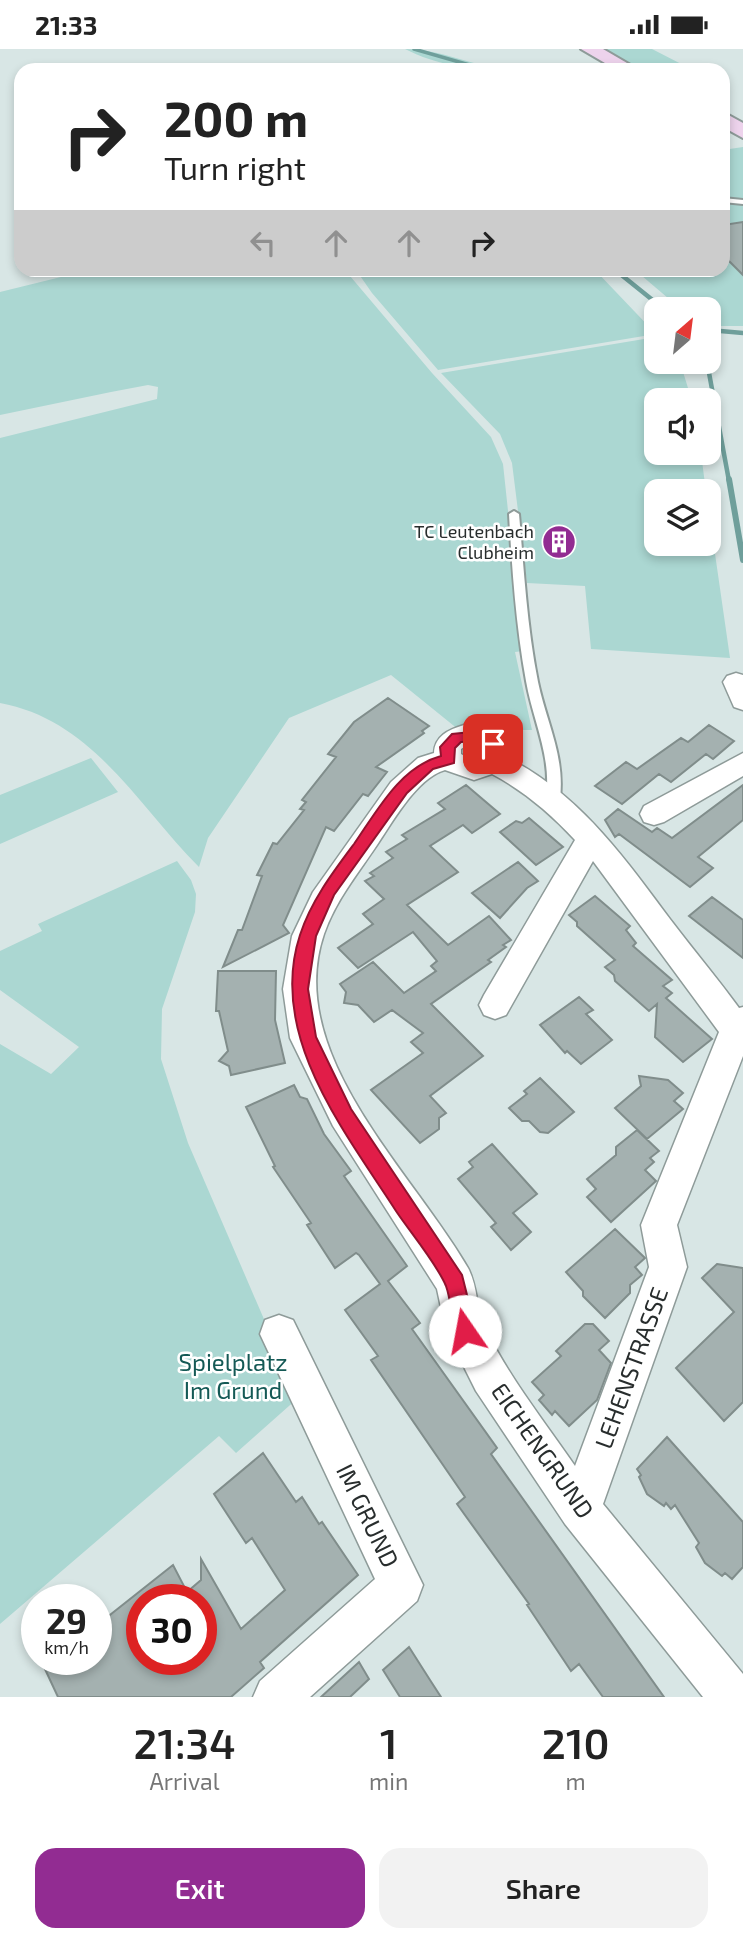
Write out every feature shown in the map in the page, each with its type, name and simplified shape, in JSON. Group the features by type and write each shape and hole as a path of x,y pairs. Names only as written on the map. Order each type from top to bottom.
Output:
{"street":[{"path":"590,49 617,63"},
{"name":"LEHENSTRASSE","path":"449,759 447,747 451,741 473,734 493,744 496,750 493,762 517,772 553,798 591,838 741,1030 659,1225 668,1267 580,1509"},
{"name":"EICHENGRUND","path":"449,759 428,765 401,789 328,892 308,936 299,989 307,1038 345,1115 455,1282 465,1331 490,1377 580,1509 732,1697"},
{"path":"654,814 743,763"},
{"path":"495,1005 591,838"},
{"name":"IM GRUND","path":"276,1697 401,1585 279,1334"}],"lane":[{"path":"514,515 519,582 533,686 557,780 553,798"}],"green space":[{"path":"405,49 431,52 473,63 446,63"},
{"path":"596,49 652,49 679,63 623,63"},
{"path":"743,147 743,326 721,326 721,297 667,297 643,277 730,277 730,149"},
{"path":"61,277 351,277 432,373 491,437 503,464 523,651 515,652 532,730 459,730 391,675 289,718 208,838 199,867 112,769 88,746 62,727 33,712 0,703 0,438 157,399 158,387 148,385 0,415 0,292"},
{"path":"361,277 602,277 644,321 644,336 438,370"},
{"path":"644,339 644,375 684,375 688,388 644,388 644,465 703,465 704,479 644,479 644,556 715,556 730,658 591,649 585,586 527,583 512,463 500,434 441,373"},
{"path":"91,758 118,792 0,844 0,795"},
{"name":"Spielplatz Im Grund","path":"177,861 191,880 196,894 195,912 162,1009 161,1059 188,1143 298,1398 236,1453 219,1436 47,1584 21,1584 21,1606 0,1624 0,1044 51,1074 79,1047 0,990 0,951 42,931 38,924"}],"building":[{"path":"743,222 743,275 730,262 730,224"},
{"path":"388,698 429,726 422,731 424,733 376,767 387,772 368,796 363,794 334,831 326,827 283,925 289,933 223,967 238,930 242,930 262,876 257,875 273,843 277,844 304,810 300,809 306,802 302,800 336,757 328,754 354,722"},
{"path":"709,725 734,741 713,759 706,754 671,782 659,774 622,804 595,786 626,762 637,769 681,738 688,742"},
{"path":"466,785 500,814 472,833 463,825 430,846 458,872 407,905 448,945 489,916 511,940 488,960 491,962 431,1004 483,1056 430,1096 446,1113 439,1118 439,1129 420,1143 371,1090 423,1053 411,1042 423,1033 392,1010 374,1022 358,1005 344,1003 346,992 340,984 373,962 404,993 436,971 431,966 437,961 413,932 358,968 338,948 373,924 363,914 384,899 365,881 374,876 370,873 393,858 386,852 407,839 402,835 445,809 438,803"},
{"path":"743,785 743,820 698,857 713,868 690,887 619,834 615,837 605,820 618,809 652,832 657,828 672,838"},
{"path":"529,818 563,847 536,865 500,832 516,821 522,823"},
{"path":"518,862 538,881 527,888 500,918 472,893"},
{"path":"595,896 630,926 626,930 636,943 633,946 672,980 663,986 672,993 666,998 712,1039 683,1062 655,1037 657,1004 649,1011 615,981 614,975 605,967 615,960 577,926 577,922 569,915"},
{"path":"712,897 743,920 743,958 689,916"},
{"path":"218,971 276,971 275,1020 285,1063 231,1075 229,1066 219,1061 228,1051 219,1011 216,1011"},
{"path":"579,997 593,1010 586,1014 612,1040 581,1064 567,1051 565,1053 540,1025"},
{"path":"639,1076 668,1080 683,1093 674,1101 683,1109 647,1139 615,1108 641,1086"},
{"path":"540,1078 574,1112 548,1133 540,1132 529,1121 522,1121 509,1108 527,1094 524,1091"},
{"path":"294,1085 300,1097 307,1099 324,1134 351,1171 344,1176 407,1266 388,1281 420,1323 412,1329 497,1448 491,1454 664,1697 603,1697 579,1664 571,1671 527,1605 529,1604 457,1504 465,1497 371,1360 378,1356 345,1310 380,1284 356,1253 335,1268 307,1225 311,1223 273,1167 275,1166 246,1107"},
{"path":"637,1130 659,1151 650,1158 654,1162 645,1170 656,1181 611,1222 587,1197 596,1189 587,1179 616,1155 616,1147"},
{"path":"492,1144 537,1194 513,1213 531,1232 511,1250 491,1227 496,1223 458,1179 473,1167 469,1162"},
{"path":"615,1229 645,1258 635,1267 642,1275 630,1285 630,1293 605,1318 583,1296 583,1291 566,1272"},
{"path":"717,1264 743,1268 743,1402 724,1421 676,1368 734,1312 702,1278"},
{"path":"585,1324 593,1324 609,1341 599,1350 611,1363 597,1400 569,1426 555,1411 552,1415 539,1400 544,1395 532,1382 561,1356 556,1351"},
{"path":"667,1437 743,1522 743,1567 732,1579 725,1573 722,1576 705,1563 696,1547 699,1543 675,1505 671,1509 666,1503 664,1506 647,1494 639,1477 641,1475 637,1469"},
{"path":"263,1453 296,1502 302,1497 319,1524 322,1522 358,1575 260,1662 264,1668 231,1697 58,1697 48,1675 112,1675 112,1613 126,1602 126,1675 217,1675 217,1587 241,1629 285,1590 252,1538 246,1543 214,1494"},
{"path":"201,1559 215,1584 196,1584 201,1580"},
{"path":"173,1565 183,1584 149,1584"},
{"path":"409,1647 441,1697 400,1697 383,1670"},
{"path":"359,1662 369,1679 350,1697 321,1697"}],"waterway":[{"path":"414,49 463,63"},
{"path":"624,277 649,297"},
{"path":"721,331 743,333"},
{"path":"709,375 729,481"},
{"path":"729,479 743,560"}],"place":[{"name":"TC Leutenbach Clubheim","path":"559,542"}],"route":[{"path":"465,1331 455,1282 345,1115 307,1038 299,989 308,936 328,892 401,789 428,765 449,759 447,747 457,737 473,734 493,744"}]}
